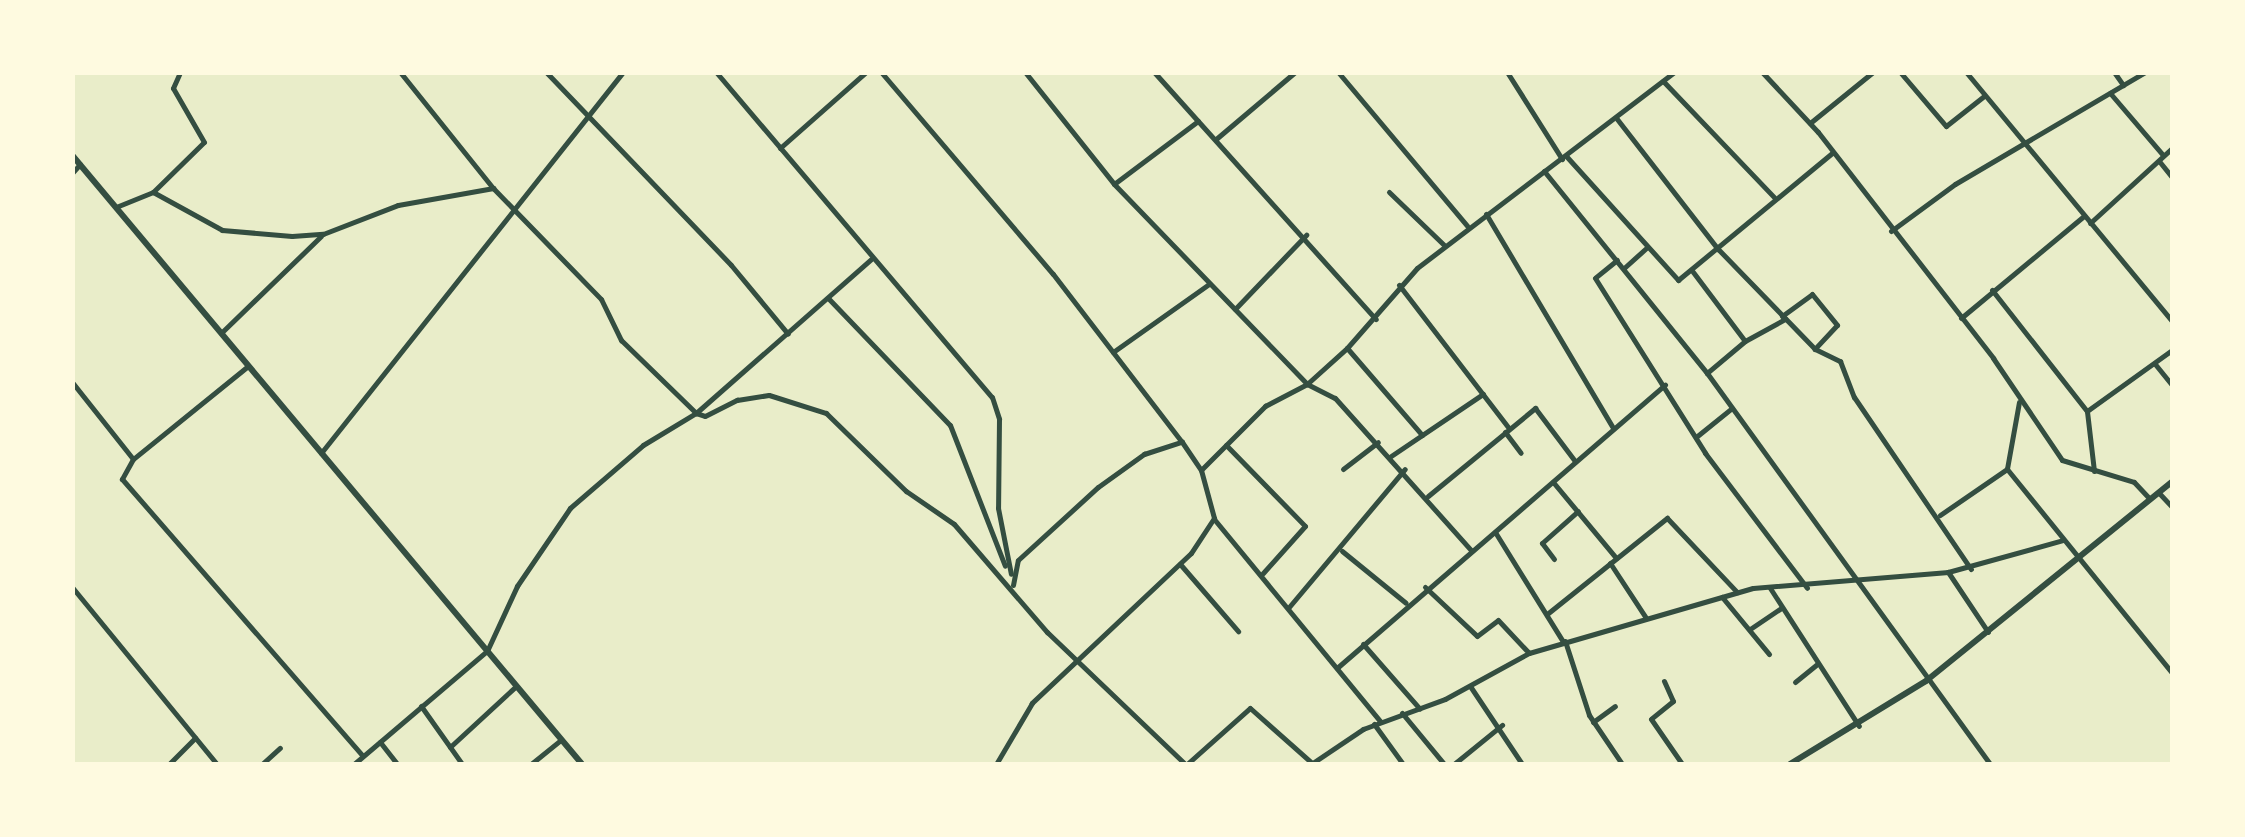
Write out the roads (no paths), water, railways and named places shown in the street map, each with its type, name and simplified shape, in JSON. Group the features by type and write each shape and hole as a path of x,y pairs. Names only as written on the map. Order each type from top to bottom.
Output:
{"street":[{"path":"116,207 153,192 204,142 173,88 180,72"},
{"path":"400,72 493,188 601,299 621,340 696,413 705,416 736,400 770,395 814,405 906,491 954,524 1073,658 1186,764 1250,708 1313,764 1377,723 1420,709 1529,653 1564,640 1737,592 1948,572 2063,540"},
{"path":"546,72 788,334"},
{"path":"321,453 512,205 623,72"},
{"path":"716,72 992,397 999,419 996,486 1009,571"},
{"path":"780,148 866,72"},
{"path":"882,72 1182,442 1201,470 1214,518 1338,667 1402,764"},
{"path":"1025,72 1114,184 1307,384 1335,398 1392,456 1471,550"},
{"path":"1154,72 1306,235 1376,319"},
{"path":"1216,139 1294,72"},
{"path":"1338,72 1466,226"},
{"path":"1507,72 1564,158 1677,280 1694,272 1774,197 1832,153"},
{"path":"1201,470 1265,406 1307,384 1347,348 1376,319 1399,285 1466,226 1617,119 1674,72"},
{"path":"1762,72 1810,123 1961,318 2062,460 2134,482 2150,500"},
{"path":"1810,123 1873,72"},
{"path":"1900,72 1945,126 1984,96"},
{"path":"1966,72 2172,321"},
{"path":"2114,72 2124,86"},
{"path":"1891,231 2144,72"},
{"path":"1663,81 1774,197"},
{"path":"2110,93 2172,177"},
{"path":"1617,119 1718,248 1815,350 1840,361 1854,397 1940,516 1971,568"},
{"path":"1114,184 1198,121"},
{"path":"2090,222 2172,148"},
{"path":"72,155 582,764"},
{"path":"72,173 80,164"},
{"path":"1544,171 1707,373 1926,681 1990,764"},
{"path":"153,192 222,230 323,234 398,206 493,188"},
{"path":"1388,192 1444,246"},
{"path":"1486,213 1612,426"},
{"path":"1961,318 2084,216"},
{"path":"221,333 323,234"},
{"path":"1234,310 1306,235"},
{"path":"1624,268 1647,247"},
{"path":"354,764 487,650 517,586 570,508 634,452 696,413 871,259"},
{"path":"1616,260 1595,278 1696,437 1806,588"},
{"path":"1694,272 1745,342"},
{"path":"1112,353 1208,284"},
{"path":"1399,285 1483,394 1522,453"},
{"path":"1992,290 2087,410 2094,471"},
{"path":"1707,373 1812,294 1837,326 1815,350"},
{"path":"828,298 950,426 1014,588"},
{"path":"1347,348 1422,434"},
{"path":"2087,410 2172,350"},
{"path":"2155,364 2172,385"},
{"path":"248,366 133,459 122,479 362,756"},
{"path":"72,382 133,459"},
{"path":"1338,667 1406,603 1496,532 1612,426 1664,385"},
{"path":"1392,456 1483,394"},
{"path":"1940,516 2007,468 2020,398"},
{"path":"1428,496 1534,408 1575,461"},
{"path":"1696,437 1732,408"},
{"path":"1009,571 1098,487 1144,454 1182,442"},
{"path":"1343,469 1378,442"},
{"path":"1226,445 1305,526 1263,573"},
{"path":"2007,468 2172,673"},
{"path":"1289,607 1352,538 1350,528 1405,470"},
{"path":"1553,482 1613,560 1646,618"},
{"path":"1790,764 1859,726 1926,681 2172,482"},
{"path":"2159,493 2172,507"},
{"path":"1554,559 1542,543 1578,511"},
{"path":"996,764 1032,703 1073,658 1180,564 1214,518"},
{"path":"1547,614 1670,518 1737,592"},
{"path":"1496,532 1564,640 1593,722 1622,764"},
{"path":"1341,550 1406,603"},
{"path":"1180,564 1238,631"},
{"path":"1948,572 1988,632"},
{"path":"72,587 217,764"},
{"path":"1425,587 1476,636 1498,620 1529,653"},
{"path":"1770,588 1859,726"},
{"path":"1722,597 1769,654"},
{"path":"1750,629 1781,608"},
{"path":"1363,644 1420,709"},
{"path":"1794,682 1816,664"},
{"path":"1664,681 1673,700 1651,719 1682,764"},
{"path":"450,747 515,686"},
{"path":"1470,686 1502,725 1522,764"},
{"path":"422,706 462,764"},
{"path":"1593,722 1614,706"},
{"path":"1402,713 1444,764"},
{"path":"1454,764 1502,725"},
{"path":"169,764 195,738"},
{"path":"530,764 561,740"},
{"path":"380,742 397,764"},
{"path":"262,764 280,748"}]}
